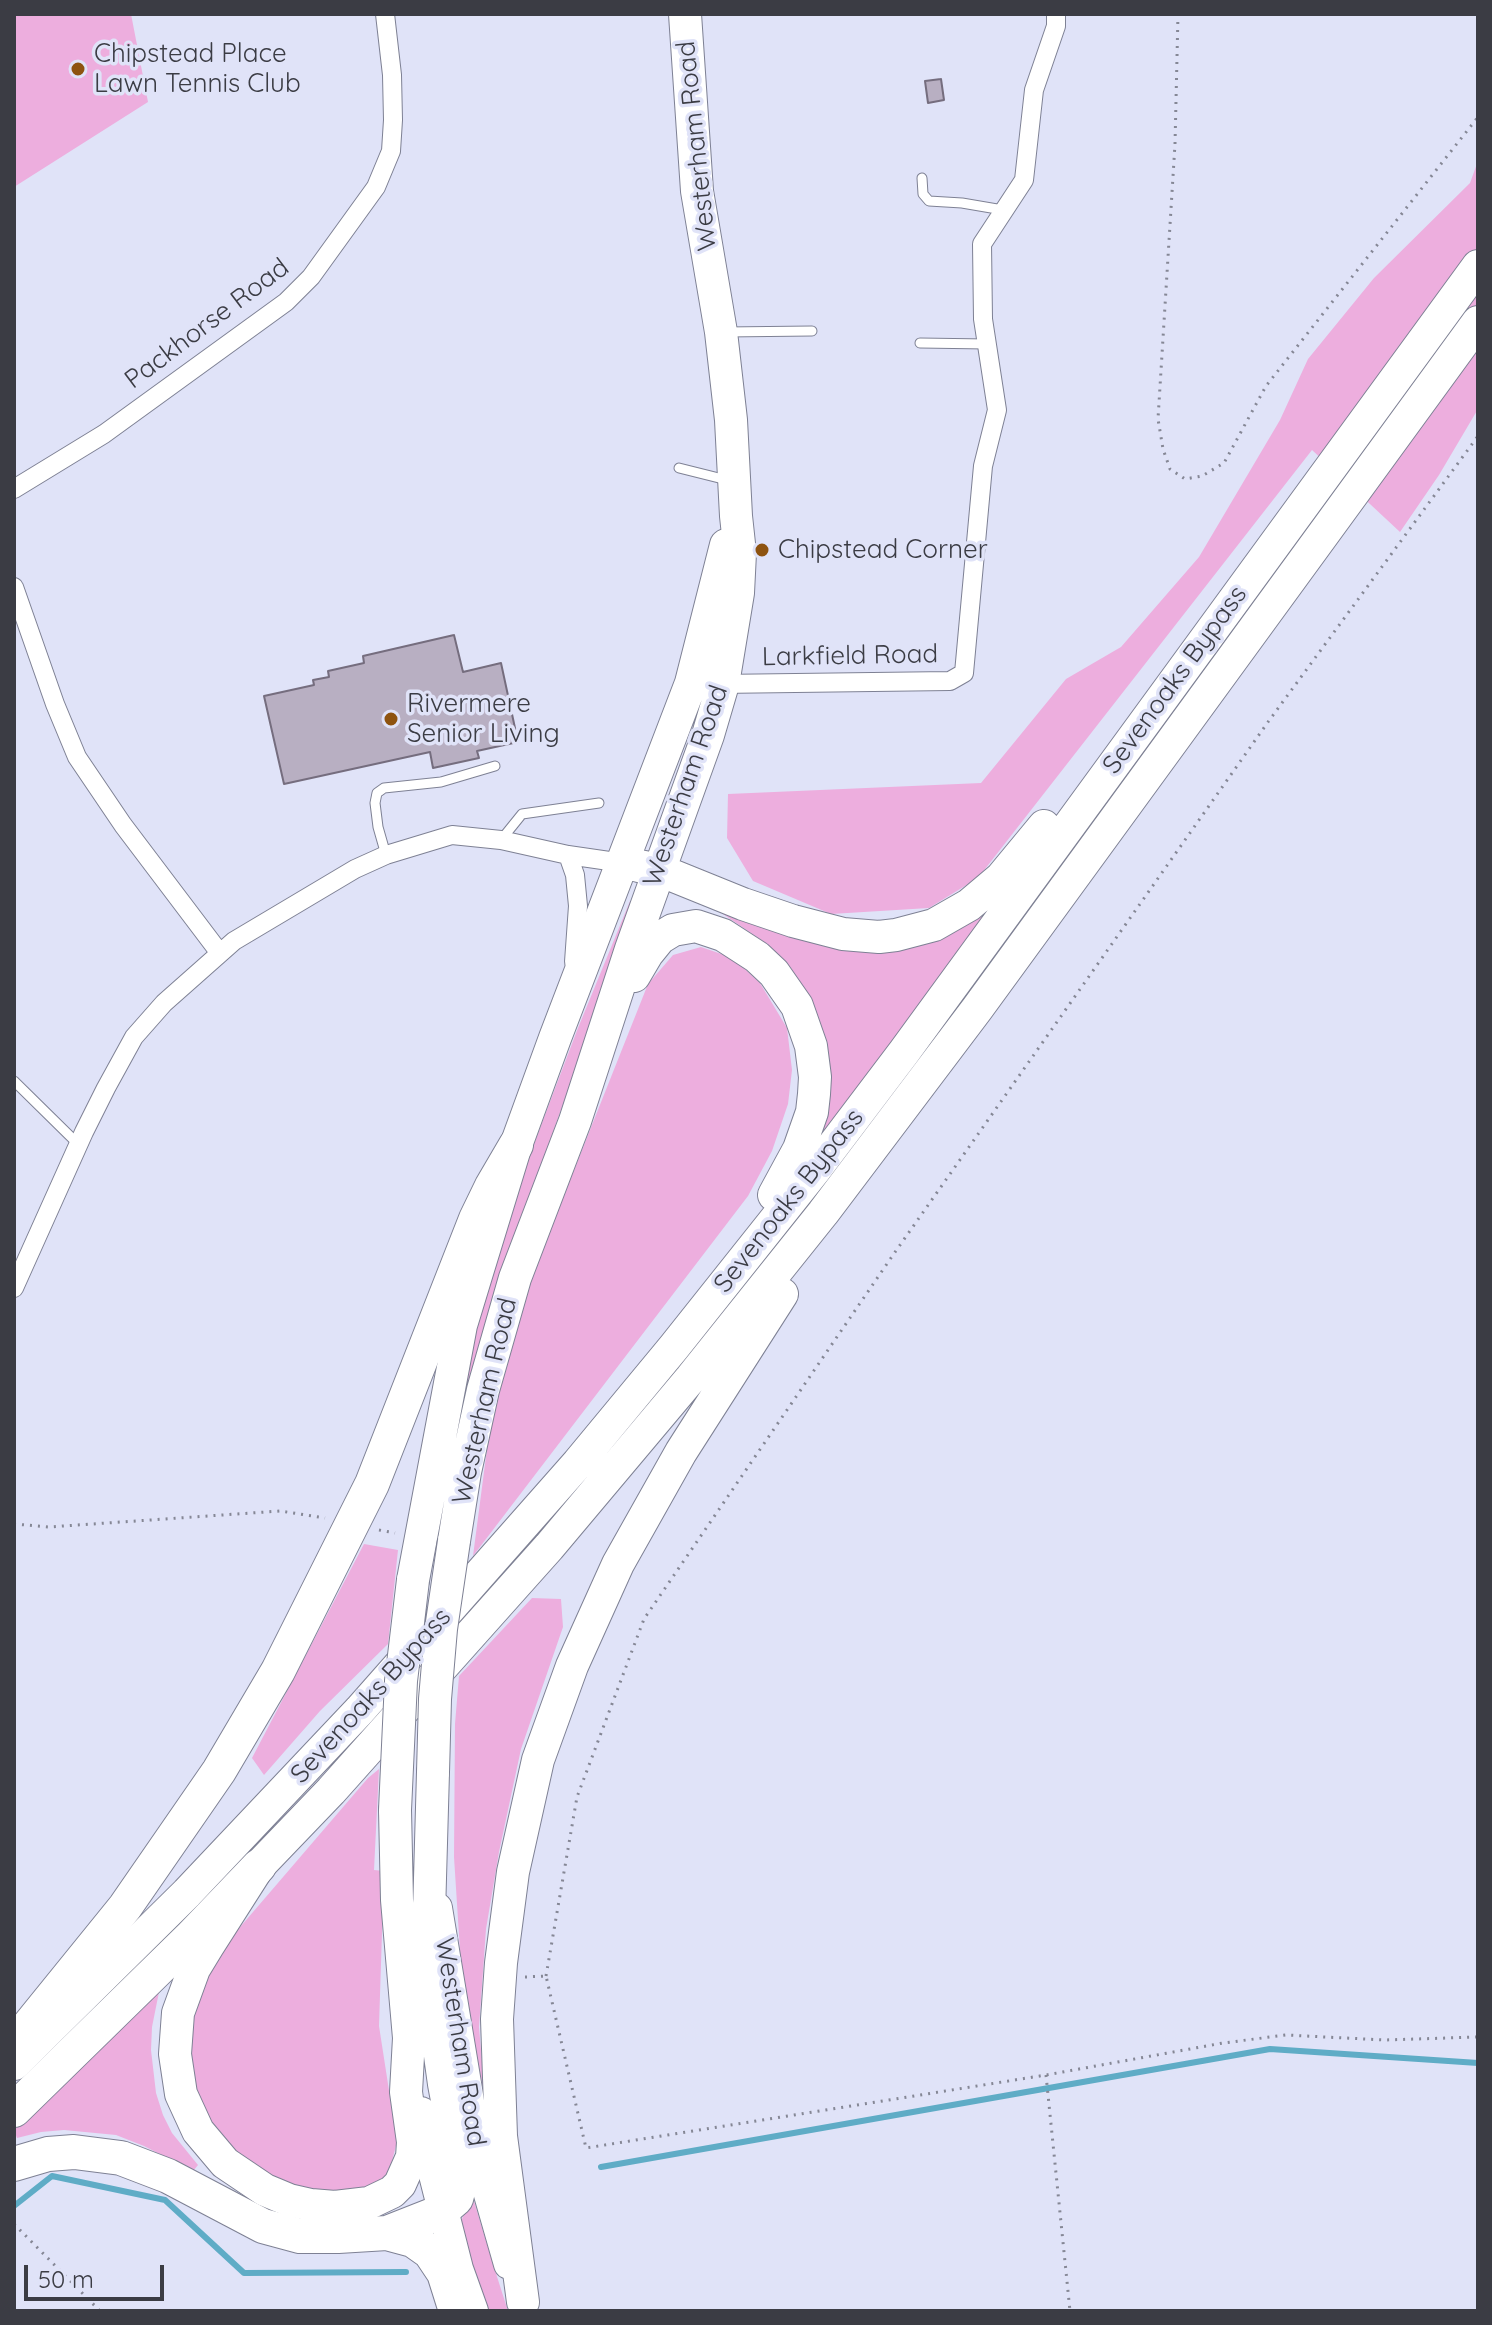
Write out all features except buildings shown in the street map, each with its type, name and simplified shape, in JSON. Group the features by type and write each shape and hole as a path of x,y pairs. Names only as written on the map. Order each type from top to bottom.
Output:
{"highway":[{"name":"Westerham Road","path":"430,1870 438,1671 465,1472 483,1390 511,1292 575,1121 708,735 723,684 738,593 740,553 731,420 721,332 697,191 685,14"},
{"name":"Sevenoaks Bypass","path":"14,2064 176,1904 360,1710 625,1407 859,1112 1478,266"},
{"name":"Sevenoaks Bypass","path":"409,2038 406,2092 412,2157 400,2184 381,2199 355,2206 335,2207 289,2200 245,2179 210,2147 198,2131 181,2094 175,2054 178,2013 194,1969 259,1866 331,1791 549,1547 720,1343 878,1143 1478,322"},
{"name":"Westerham Road","path":"409,2038 397,1900 395,1810 401,1681 413,1580 461,1325 516,1145 570,995 691,683 736,516"},
{"path":"623,863 659,870 781,917 843,934 879,937 934,925 969,905 1001,878 1103,750 1172,685"},
{"path":"608,1024 647,954 660,938 686,927 708,929 757,957 774,973 797,1006 807,1031 815,1077 806,1130 786,1177 625,1407"},
{"path":"524,2306 501,2136 497,2019 513,1872 538,1760 572,1666 612,1577 681,1452 878,1143"},
{"path":"14,2044 125,1907 219,1771 278,1671 353,1524 392,1436 476,1219 516,1145"},
{"path":"14,2110 259,1866"},
{"path":"14,2164 48,2154 74,2152 109,2156 145,2166 239,2215 281,2232 318,2237 387,2233 443,2211 457,2199 462,2180 434,2026 428,1949 430,1870"},
{"path":"387,2233 413,2240 430,2252 444,2273 456,2311"}],"main road":[{"name":"Westerham Road","path":"430,1870 478,2156 501,2241 524,2306"},
{"name":"Westerham Road","path":"409,2038 423,2126 458,2269 473,2311"}],"street":[{"name":"Packhorse Road","path":"14,489 104,434 286,302 311,277 376,187 391,151 392,75 385,14"},
{"name":"Larkfield Road","path":"691,683 950,681 964,673 983,466 997,410 983,319 982,244 1024,180 1034,90 1056,20"},
{"path":"14,587 77,757 123,825 219,952"},
{"name":"Westerham Road","path":"14,1288 78,1144 134,1037 164,1003 234,941 355,869 386,855 452,835 501,840 623,863"},
{"path":"568,855 575,875 578,906 570,995"}],"lane":[{"path":"922,178 923,194 929,201 1004,210"},
{"path":"721,332 812,331"},
{"path":"920,343 987,344"},
{"path":"679,468 734,481"},
{"path":"386,855 378,827 377,793 384,788 441,782 495,766"},
{"path":"501,840 522,814 599,803"},
{"path":"14,1081 78,1144"}],"path":[{"path":"1178,14 1175,144 1158,419 1170,469 1185,479 1202,476 1224,463 1266,386 1478,117"},
{"path":"1478,436 1240,761 893,1255 644,1619 577,1797 546,1976 586,2148 1286,2035 1385,2040 1478,2037"},
{"path":"14,1524 49,1527 280,1511 406,1535 421,1535"},
{"path":"499,1979 546,1976"},
{"path":"1046,2075 1070,2311"},
{"path":"15,2226 100,2311"}],"shaded area":[{"name":"Chipstead Place Lawn Tennis Club","path":"14,14 131,14 148,102 14,187"},
{"path":"1478,161 1478,409 1439,475 1400,532 1312,450 978,878 929,908 831,914 753,881 727,838 728,794 981,783 1066,679 1121,647 1199,557 1280,420 1308,359 1374,278 1470,183"},
{"path":"1002,899 811,1151 810,1002 791,968 767,944 720,912 824,946 848,950"},
{"path":"630,901 636,903 501,1282 442,1534 431,1546 481,1295 526,1165"},
{"path":"701,947 733,958 760,983 787,1028 792,1070 788,1104 772,1151 748,1196 473,1556 490,1426 522,1301 648,984 673,955"},
{"path":"364,1544 398,1550 388,1644 320,1711 264,1775 252,1758"},
{"path":"532,1598 561,1599 563,1627 521,1749 486,1929 479,2027 485,2096 463,1997 454,1857 455,1724 459,1676"},
{"path":"379,1769 374,1870 384,1871 379,2026 397,2142 385,2177 372,2188 354,2193 318,2191 289,2185 244,2162 206,2117 193,2091 186,2044 197,1993 229,1940"},
{"path":"160,1987 151,2050 156,2093 172,2133 198,2165 193,2171 116,2135 64,2130 17,2138 14,2130"},
{"path":"471,2191 508,2311 487,2311 459,2226"}],"waterway":[{"path":"601,2167 1270,2049 1478,2063"},
{"path":"14,2206 52,2176 165,2200 244,2273 406,2272"}],"place":[{"name":"Chipstead Place Lawn Tennis Club","path":"78,69"},
{"name":"Chipstead Corner","path":"762,550"},
{"name":"Rivermere Senior Living","path":"391,719"}]}
